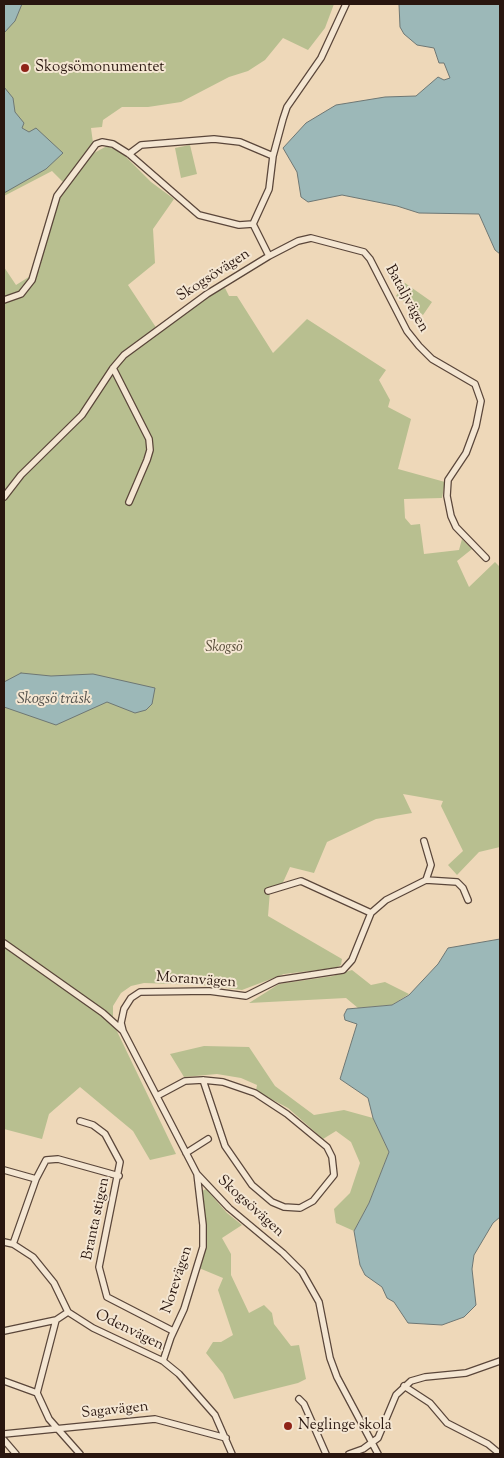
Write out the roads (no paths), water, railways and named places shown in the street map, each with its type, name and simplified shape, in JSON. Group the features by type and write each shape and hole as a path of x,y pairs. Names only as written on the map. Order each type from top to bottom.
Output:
{"street":[{"path":"4,300 21,294 32,280 57,196 96,144 102,142 114,144 129,154 199,215 239,225 253,224 269,189 273,156 287,107 321,58 346,4"},
{"path":"129,154 142,145 214,139 240,142 273,156"},
{"name":"Skogsövägen","path":"4,497 21,475 82,415 112,368 124,355 179,314 270,256 253,224"},
{"name":"Bataljvägen","path":"270,256 298,241 311,238 326,240 364,252 370,259 408,331 419,346 432,359 475,384 480,401 476,426 466,453 448,480 447,496 451,516 456,527 486,558"},
{"path":"112,368 149,439 150,450 147,460 129,502"},
{"path":"424,841 431,866 426,880"},
{"path":"268,891 301,881 371,913 386,900 426,880 457,882 463,888 468,900"},
{"name":"Moranvägen","path":"123,1031 121,1023 124,1009 130,998 140,992 208,992 246,996 278,980 343,970 352,960 371,913"},
{"name":"Skogsövägen","path":"4,943 103,1013 123,1031 197,1174 229,1208 283,1253 305,1276 322,1313 332,1366 378,1454"},
{"path":"157,1096 185,1081 203,1080 223,1082 255,1093 287,1114 327,1147 334,1162 334,1174 313,1202 300,1208 284,1207 272,1202 252,1185 225,1146 203,1080"},
{"name":"Branta stigen","path":"80,1121 93,1124 106,1134 120,1162 119,1176 100,1253 99,1272 106,1292 110,1298 173,1331"},
{"path":"186,1153 208,1140"},
{"path":"13,1244 36,1179 46,1160 51,1158 119,1176"},
{"path":"4,1170 36,1179"},
{"name":"Norevägen","path":"163,1362 173,1331 184,1309 203,1246 203,1225 197,1174"},
{"name":"Odenvägen","path":"4,1242 13,1244 33,1257 43,1268 68,1312 93,1328 163,1362 179,1374 209,1407 226,1438 232,1454"},
{"path":"4,1331 56,1320 68,1312"},
{"path":"56,1320 37,1393 49,1419 80,1454"},
{"path":"349,1454 371,1442 381,1433 393,1400 404,1386 418,1378 466,1373 500,1361"},
{"path":"4,1381 37,1393"},
{"path":"404,1386 430,1403 447,1423 488,1444 500,1454"},
{"path":"299,1399 304,1404 326,1454"},
{"name":"Sagavägen","path":"4,1434 155,1419 226,1438"},
{"path":"4,1440 16,1454"}],"water":[{"path":"4,4 22,4 15,21 4,33"},
{"path":"399,4 500,4 500,254 495,250 479,214 419,213 397,206 342,195 308,202 301,197 297,172 283,148 306,123 336,105 385,97 416,96 438,77 444,80 450,78 444,63 439,63 434,48 417,45 404,34 400,27"},
{"path":"4,87 13,98 15,112 24,123 22,128 29,132 36,128 63,153 46,169 4,193"},
{"name":"Skogsö träsk","path":"21,673 51,676 93,674 155,688 152,704 146,710 135,713 107,702 56,725 4,707 4,682"},
{"path":"500,939 500,1217 493,1223 474,1255 472,1269 476,1305 464,1317 442,1325 408,1323 394,1302 387,1298 382,1287 365,1275 360,1265 354,1231 369,1203 389,1152 373,1118 368,1098 340,1079 357,1024 345,1020 344,1015 347,1009 392,1005 409,995 438,964 448,948"}],"place":[{"name":"Skogsömonumentet","path":"25,68"},
{"name":"Neglinge skola","path":"288,1426"}],"park label":[{"name":"Skogsö","path":"224,648"}]}
